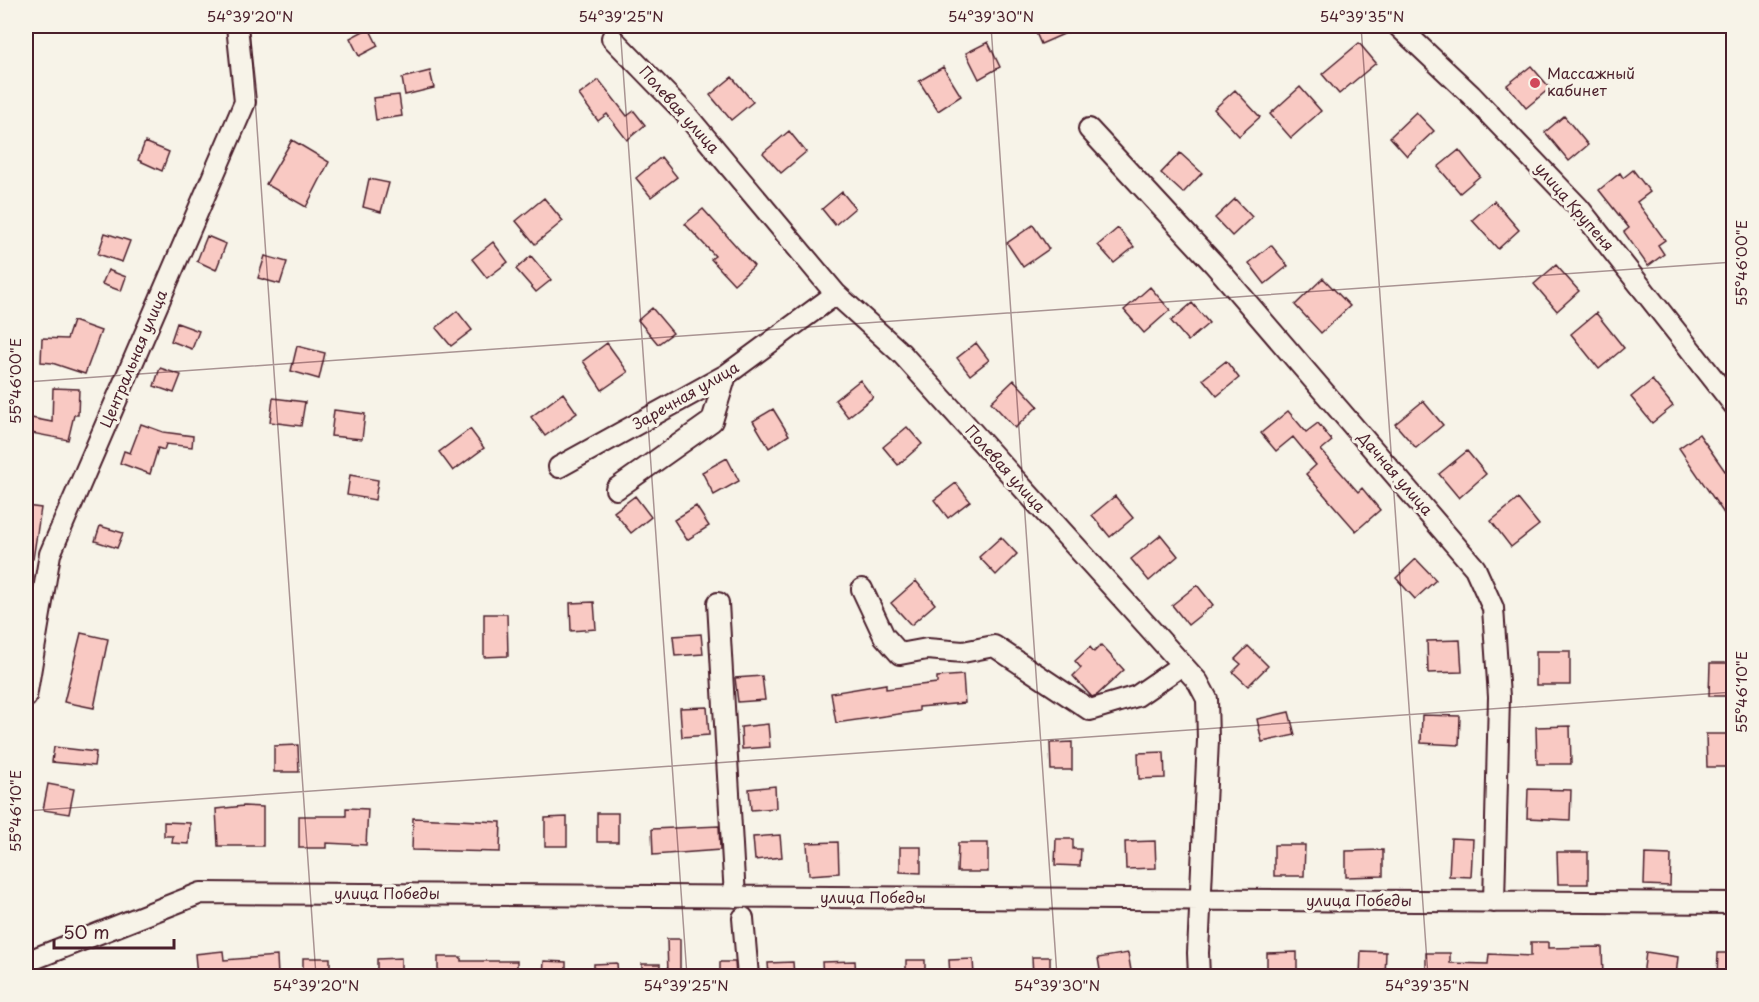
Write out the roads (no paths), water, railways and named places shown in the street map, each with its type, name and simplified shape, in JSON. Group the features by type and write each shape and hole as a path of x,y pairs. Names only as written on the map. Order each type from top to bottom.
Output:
{"street":[{"name":"Центральная улица","path":"26,697 50,554 245,102 237,26"},
{"name":"улица Крупеня","path":"1398,26 1471,94 1579,208 1734,405"},
{"name":"Полевая улица","path":"612,38 684,112 836,294 902,354 1198,682 1207,699 1208,740 1197,953 1199,976"},
{"name":"Дачная улица","path":"1089,129 1214,264 1475,568 1493,608 1499,697 1494,902"},
{"name":"Заречная улица","path":"559,467 726,375 836,294"},
{"path":"616,489 712,421 726,375"},
{"path":"862,589 884,636 900,654 927,649 963,652 994,646 1090,710 1137,696 1182,665"},
{"path":"718,603 735,897"},
{"name":"улица Победы","path":"26,962 201,893 1734,903"},
{"path":"743,918 748,976"}],"place":[{"name":"Массажный кабинет","path":"1535,83"}]}
